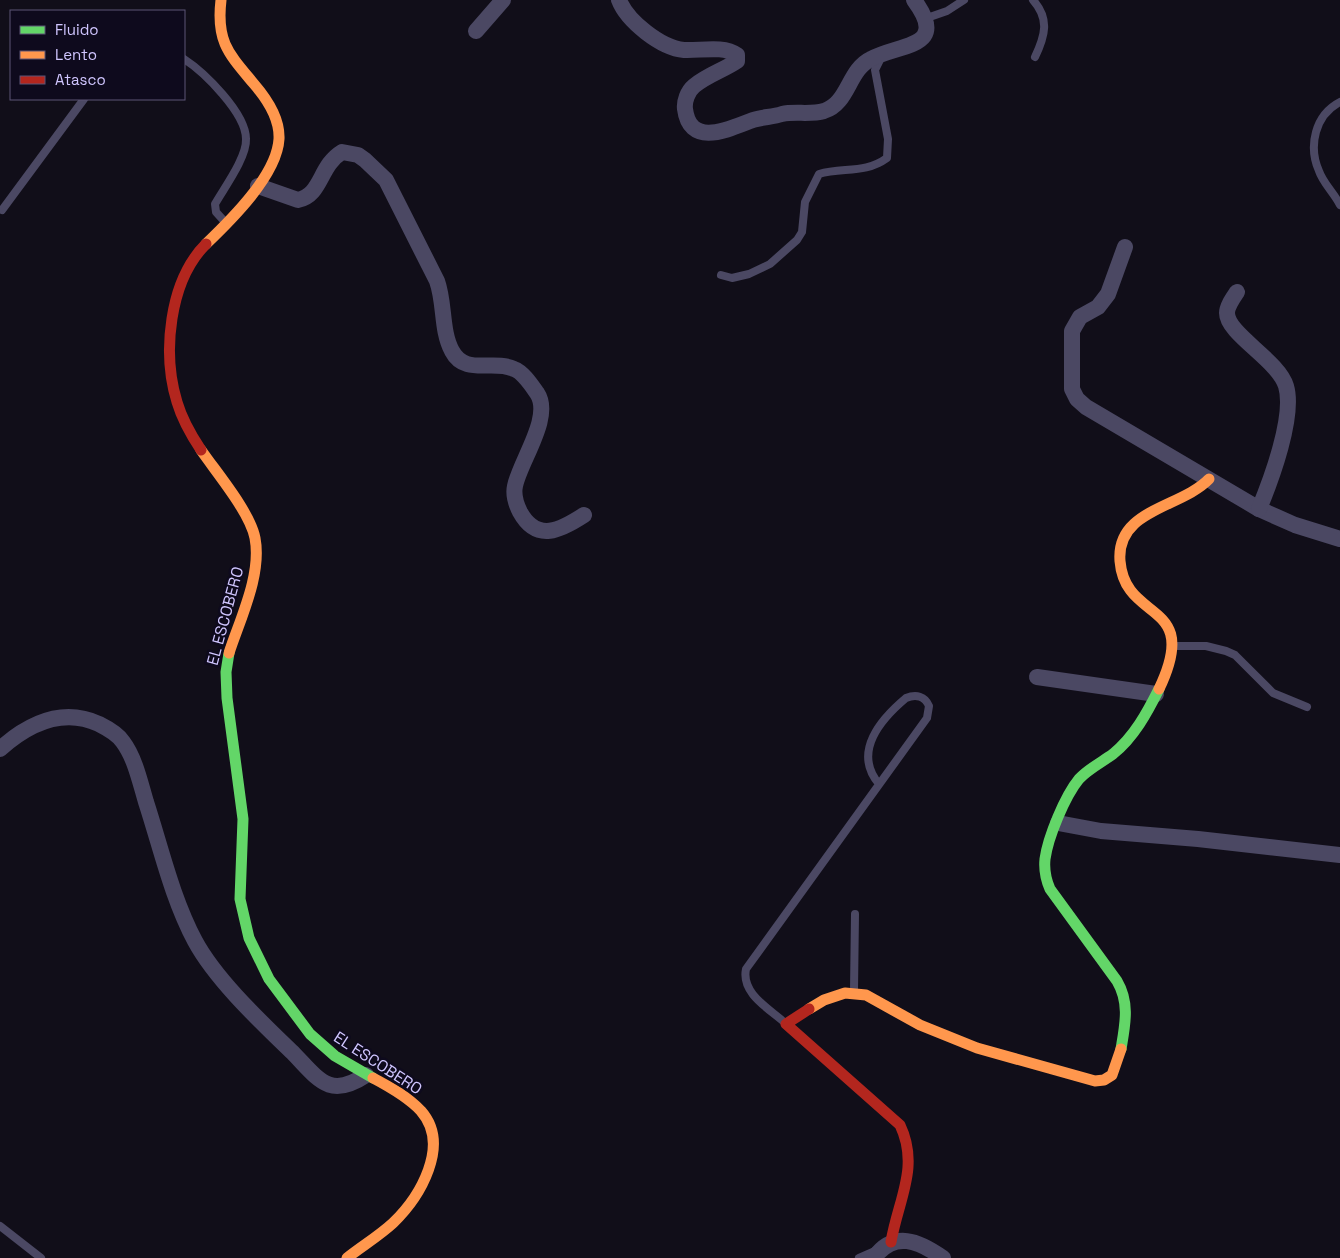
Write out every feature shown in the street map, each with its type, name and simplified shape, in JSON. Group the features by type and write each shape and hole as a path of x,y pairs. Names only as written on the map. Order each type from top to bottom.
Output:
{"main road":[{"name":"EL ESCOBERO","path":"221,0 217,12 218,32 230,55 266,100 276,120 279,136 276,152 258,186 194,258 180,289 173,321 171,376 176,402 190,433 238,501 255,538 256,563 227,659 225,674 228,713 238,772 243,852 240,899 244,925 256,955 301,1026 324,1049 415,1103 429,1124 432,1147 428,1173 413,1198 392,1223 346,1258"},
{"path":"882,1249 910,1164 909,1146 904,1131 900,1125 786,1024 837,993 854,991 866,995 944,1035 997,1056 1095,1081 1108,1078 1116,1067 1126,1016 1125,997 1117,981 1050,889 1046,875 1045,858 1075,785 1128,739 1139,725 1156,694 1174,646 1167,626 1135,596 1125,583 1120,558 1122,541 1129,528 1140,518 1194,493 1209,479"}],"street":[{"path":"476,32 503,0"},
{"path":"619,0 626,14 634,23 670,47 683,50 723,51 737,55 738,59 735,63 694,86 685,102 689,122 700,131 708,133 722,132 755,120 784,114 808,114 825,110 838,102 854,75 869,59 918,43 924,36 924,20 914,0"},
{"path":"258,186 298,200 310,196 329,163 342,152 358,156 373,165 386,180 437,281 441,292 450,345 456,357 468,366 512,368 519,371 541,401 540,421 514,487 515,500 523,518 534,528 550,531 568,525 584,515"},
{"path":"1125,247 1108,294 1098,306 1080,317 1074,327 1072,389 1077,399 1086,407 1259,509 1295,525 1340,539"},
{"path":"1237,292 1228,309 1229,321 1278,370 1288,394 1288,409 1276,460 1259,509"},
{"path":"1037,677 1156,694"},
{"path":"0,749 18,733 53,717 71,716 91,720 109,729 123,741 136,772 181,913 196,942 214,969 259,1019 317,1078 339,1087 350,1085 366,1075"},
{"path":"0,735 18,733"},
{"path":"1058,823 1101,831 1198,838 1340,855"},
{"path":"882,1249 906,1240 933,1251 943,1258"}],"lane":[{"path":"924,20 964,0"},
{"path":"1033,0 1044,18 1046,28 1035,57"},
{"path":"721,275 732,278 770,264 798,240 802,232 805,202 819,174 835,169 860,171 876,166 887,158 888,139 875,70 883,54"},
{"path":"185,60 215,85 241,120 246,139 242,157 215,204 216,212 226,224"},
{"path":"2,210 83,100"},
{"path":"1340,102 1331,107 1320,119 1316,131 1314,149 1319,171 1340,205"},
{"path":"1174,646 1206,646 1235,655 1273,693 1307,707"},
{"path":"786,1024 750,992 745,979 746,969 879,784 929,714 929,706 922,698 913,695 906,698 878,726 871,738 868,761 879,784"},
{"path":"854,991 855,914"},
{"path":"0,1226 41,1258"},
{"path":"859,1258 882,1249"}],"traffic: fast":[{"path":"229,653 226,672 227,698 243,819 240,899 249,938 269,979 310,1034 335,1056 373,1078"},
{"path":"1121,1049 1125,1014 1124,998 1121,989 1050,889 1047,882 1045,859 1053,829 1074,786 1083,775 1121,747 1145,716 1159,689"}],"traffic: slow":[{"path":"206,244 240,210 262,182 276,153 279,139 275,116 268,102 226,46 221,27 221,0"},
{"path":"201,450 247,516 255,538 256,552 253,582 229,653"},
{"path":"1159,689 1170,660 1172,640 1167,626 1158,615 1134,595 1125,581 1120,561 1122,544 1128,530 1139,520 1152,511 1197,489 1209,479"},
{"path":"809,1009 824,1000 845,993 866,995 920,1025 977,1048 1095,1081 1104,1080 1112,1075 1121,1049"},
{"path":"347,1258 388,1228 403,1212 422,1185 432,1155 433,1139 430,1125 421,1111 405,1097 373,1078"}],"traffic: jam":[{"path":"201,450 187,427 177,402 172,383 170,340 172,318 184,277 194,259 206,244"},
{"path":"809,1009 786,1024 900,1125 906,1140 908,1155 906,1184 891,1242"}]}
